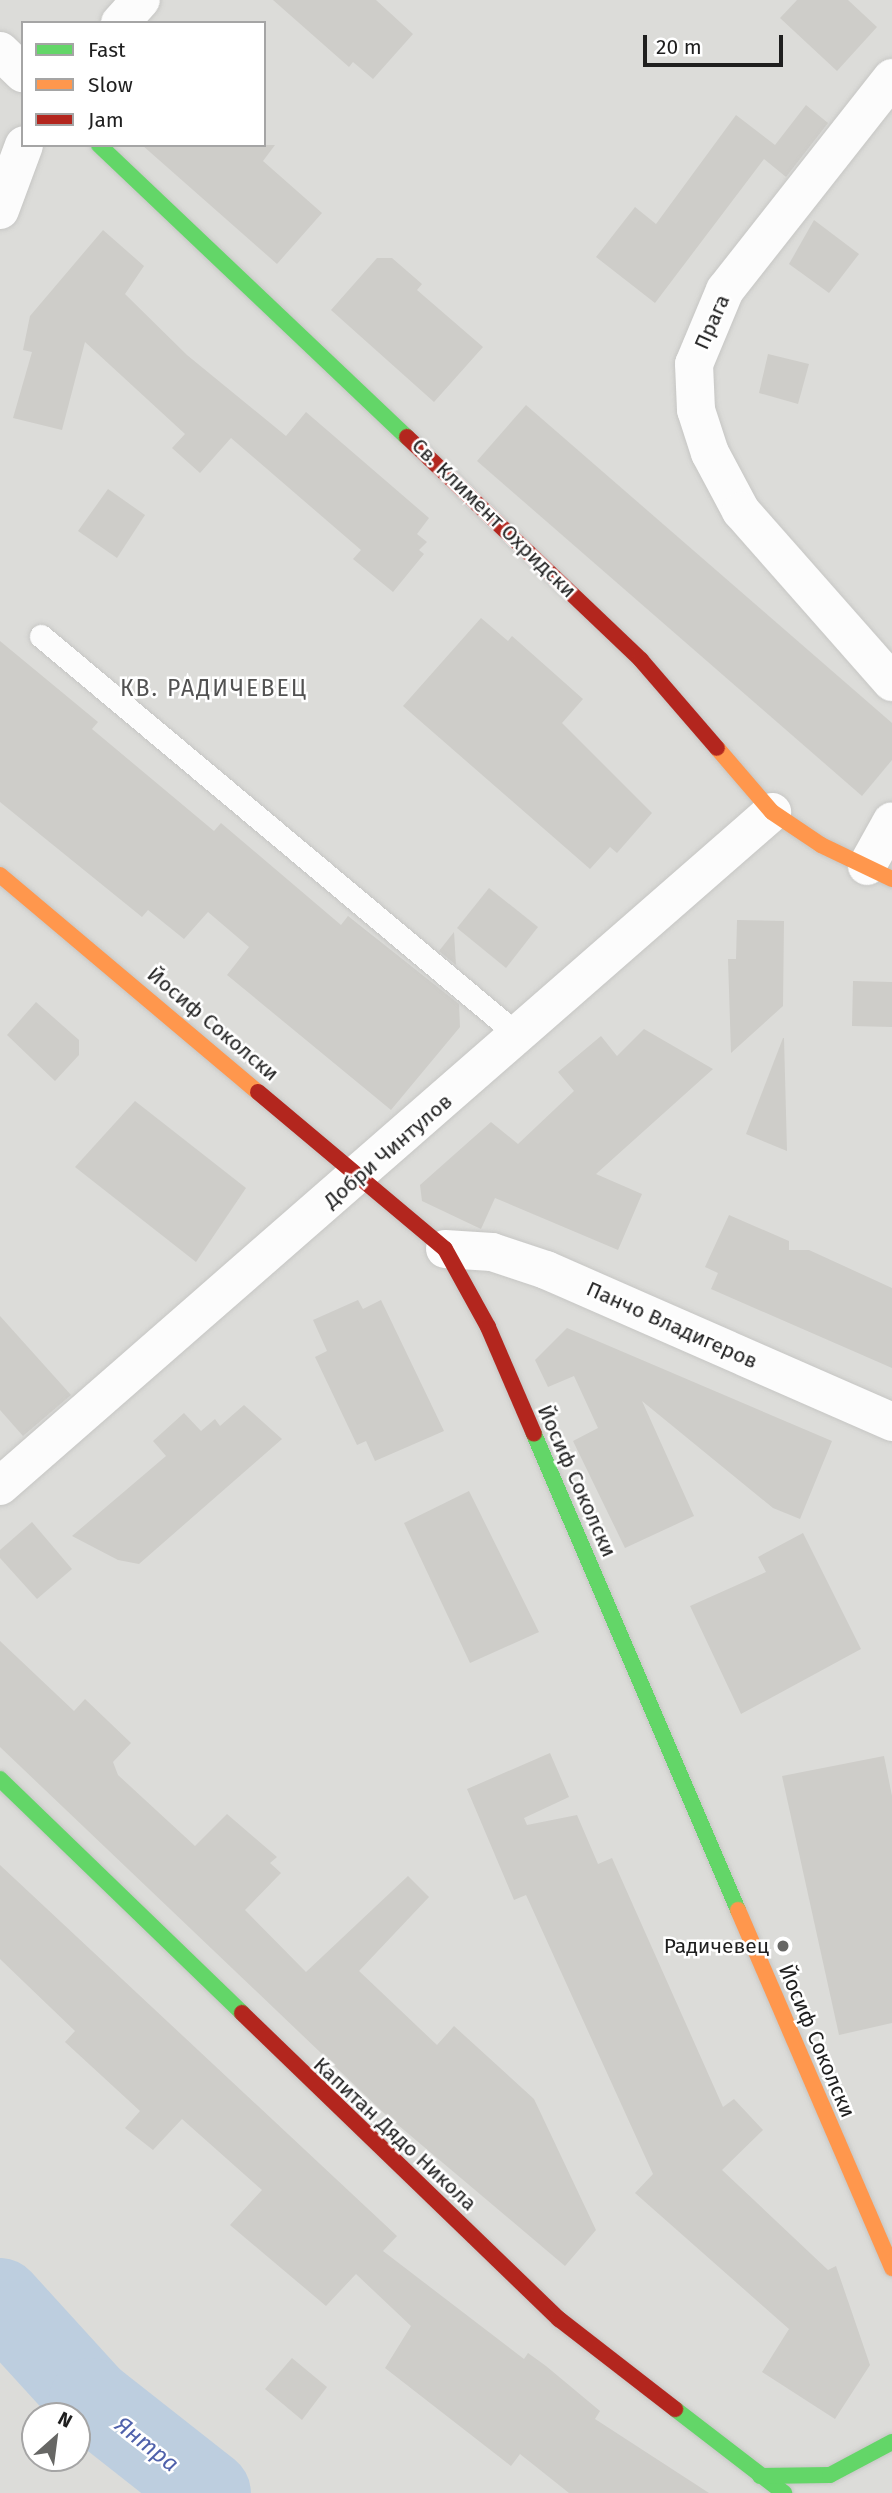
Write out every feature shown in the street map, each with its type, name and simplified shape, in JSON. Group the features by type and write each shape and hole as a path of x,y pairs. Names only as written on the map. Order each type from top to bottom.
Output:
{"street":[{"path":"122,21 141,0"},
{"path":"0,51 21,71"},
{"name":"Прага","path":"892,78 725,290 694,364 703,432 741,511 892,682"},
{"path":"0,210 23,147"},
{"name":"Св. Климент Охридски","path":"101,147 641,660 772,812 880,873"},
{"name":"Добри Чинтулов","path":"0,1486 363,1174 772,812"},
{"path":"880,873 892,821"},
{"name":"Йосиф Соколски","path":"0,875 363,1174 445,1249 520,1401 892,2268"},
{"name":"Панчо Владигеров","path":"445,1249 492,1252 546,1270 892,1422"},
{"name":"Капитан Дядо Никола","path":"0,1779 559,2319 784,2493"},
{"path":"760,2476 830,2475 892,2442"}],"lane":[{"path":"41,636 519,1036"}],"shaded area":[{"path":"0,0 892,0 892,2493 0,2493"}],"building":[{"path":"273,0 376,0 413,34 373,79 353,62 349,67"},
{"path":"797,0 848,0 877,27 837,71 780,18"},
{"path":"806,105 828,123 786,177 764,159 655,303 596,257 635,207 656,224 736,115 775,145"},
{"path":"275,145 263,161 322,213 277,264 144,147"},
{"path":"814,220 859,254 829,293 789,264"},
{"path":"103,230 144,266 125,294 187,355 286,436 306,412 429,518 417,534 427,542 419,550 424,554 393,592 353,559 361,550 231,438 200,473 172,448 185,434 85,342 62,430 13,418 32,352 23,350 30,316"},
{"path":"377,258 392,258 422,284 417,290 483,347 434,402 331,310"},
{"path":"768,354 809,364 798,404 759,393"},
{"path":"526,405 892,723 892,760 862,796 477,461"},
{"path":"108,489 145,515 117,558 78,531"},
{"path":"481,618 508,641 512,636 583,699 562,723 652,813 617,853 610,847 590,869 403,706"},
{"path":"0,641 98,722 92,729 214,831 221,823 341,925 348,916 459,1004 460,1027 391,1110 227,975 249,947 208,912 184,939 148,910 142,917 0,802"},
{"path":"489,888 538,927 506,968 457,928"},
{"path":"737,920 784,921 783,1006 731,1053 728,959 736,959"},
{"path":"454,932 456,965 439,951"},
{"path":"853,981 892,982 892,1027 852,1026"},
{"path":"36,1002 79,1040 79,1055 55,1081 7,1035"},
{"path":"644,1029 713,1069 596,1174 642,1194 618,1250 495,1198 481,1229 422,1201 420,1185 491,1122 518,1144 574,1091 558,1072 601,1036 617,1056"},
{"path":"784,1038 787,1151 746,1134"},
{"path":"135,1101 246,1188 196,1262 75,1167"},
{"path":"729,1215 789,1241 789,1250 809,1250 892,1288 892,1368 711,1289 718,1273 705,1267"},
{"path":"358,1300 363,1309 381,1300 444,1431 375,1461 366,1441 357,1445 315,1357 327,1351 313,1320"},
{"path":"0,1316 71,1395 23,1436 0,1410"},
{"path":"567,1328 832,1441 800,1519 773,1508 642,1401 694,1516 625,1548 573,1441 598,1428 574,1376 548,1387 535,1360"},
{"path":"244,1405 282,1439 139,1564 118,1560 72,1536 166,1456 153,1441 184,1413 201,1431 215,1419 220,1426"},
{"path":"469,1491 539,1632 470,1663 404,1523"},
{"path":"32,1522 72,1569 37,1599 0,1558 0,1550"},
{"path":"803,1533 861,1649 741,1714 690,1606 766,1572 758,1557"},
{"path":"0,1641 74,1711 85,1699 131,1743 113,1762 118,1775 195,1846 227,1814 277,1857 270,1863 281,1873 245,1910 306,1972 408,1876 429,1897 359,1971 437,2045 454,2026 534,2099 596,2230 565,2266 385,2114 0,1747"},
{"path":"550,1753 569,1797 524,1818 527,1825 577,1815 598,1864 612,1858 723,2107 734,2099 763,2130 722,2170 828,2270 836,2266 870,2365 835,2419 762,2372 789,2329 635,2193 653,2174 526,1895 514,1900 467,1789"},
{"path":"884,1756 892,1796 892,2023 839,2035 782,1776"},
{"path":"0,1865 397,2236 383,2251 524,2359 528,2353 546,2366 600,2411 595,2419 709,2493 569,2493 520,2454 511,2466 385,2368 411,2326 356,2274 326,2306 230,2225 262,2190 182,2119 153,2150 125,2128 140,2111 65,2042 75,2031 0,1959"},
{"path":"292,2358 327,2387 302,2420 265,2389"}],"waterway":[{"name":"Янтра","path":"0,2300 91,2400 209,2493"}],"traffic: fast":[{"path":"101,147 407,437"},
{"path":"534,1434 738,1910"},
{"path":"0,1779 242,2013"},
{"path":"675,2409 784,2493"},
{"path":"760,2476 830,2475 892,2442"}],"traffic: slow":[{"path":"717,748 772,812 821,845 892,879"},
{"path":"0,875 258,1092"},
{"path":"738,1910 892,2268"}],"traffic: jam":[{"path":"407,437 641,660 717,748"},
{"path":"258,1092 445,1249 488,1327 534,1434"},
{"path":"242,2013 559,2319 675,2409"}],"place":[{"name":"Радичевец","path":"783,1946"}],"district":[{"name":"КВ. РАДИЧЕВЕЦ","path":"214,688"}]}
